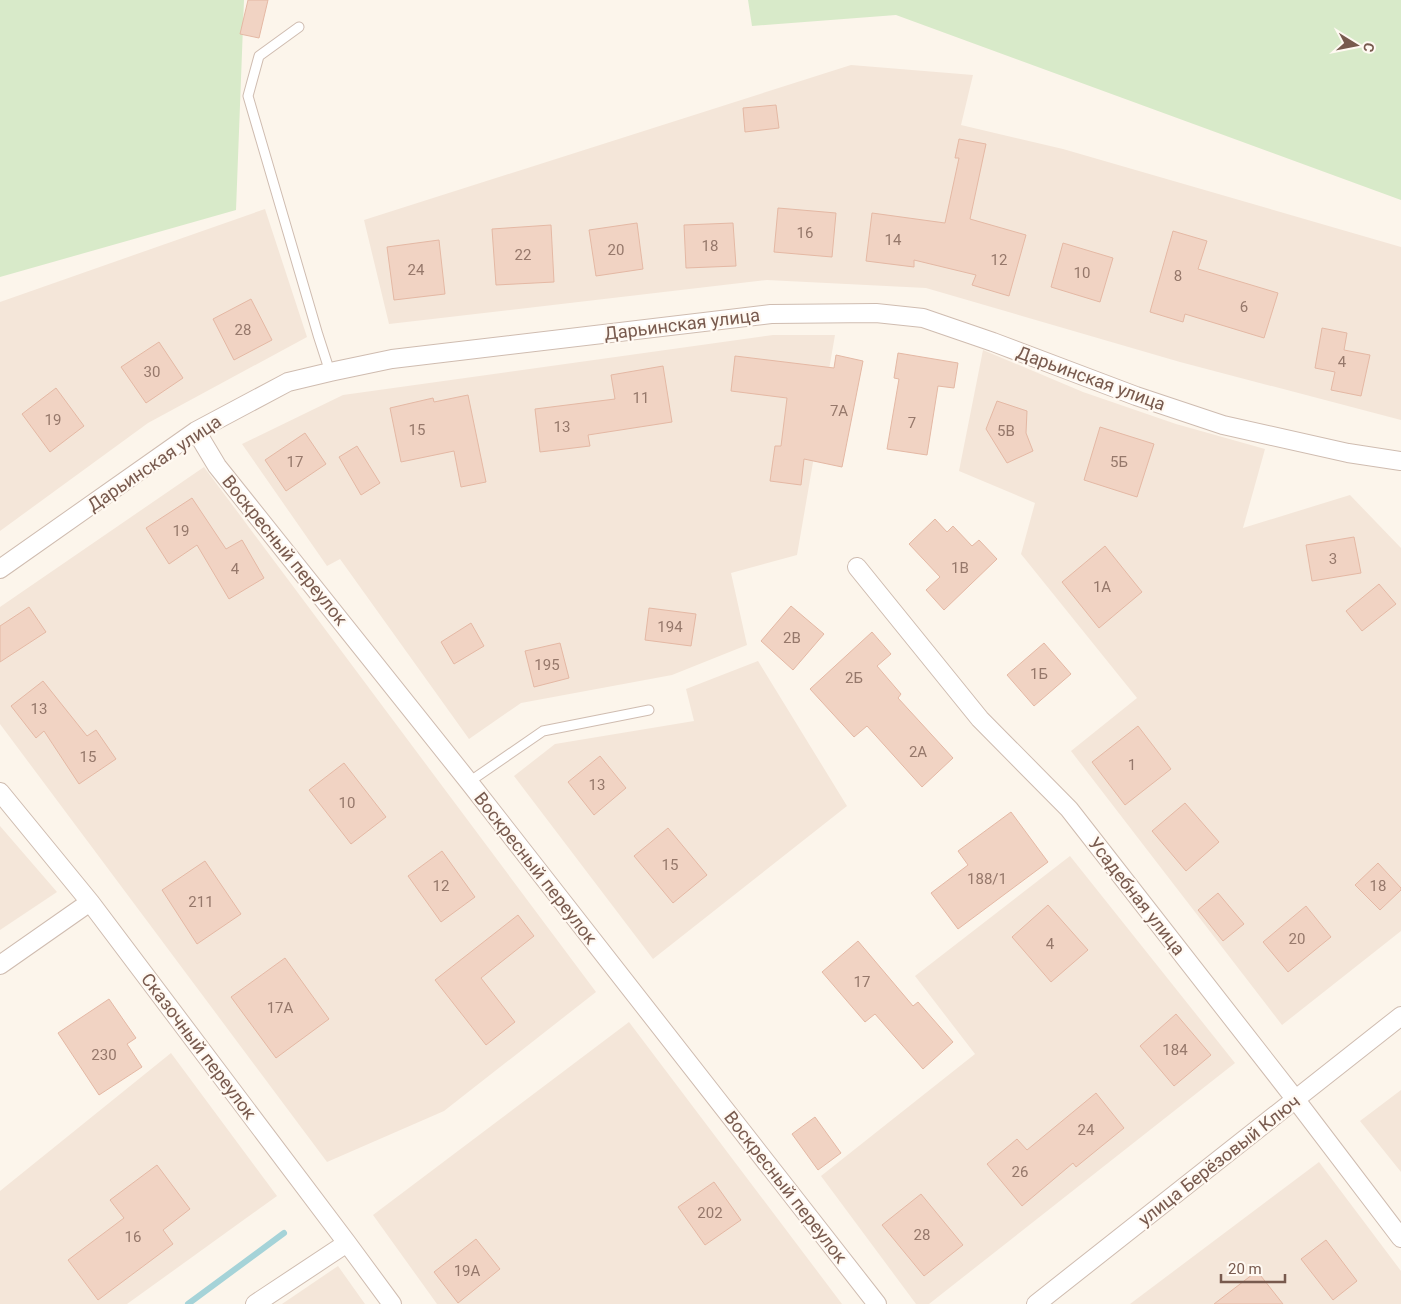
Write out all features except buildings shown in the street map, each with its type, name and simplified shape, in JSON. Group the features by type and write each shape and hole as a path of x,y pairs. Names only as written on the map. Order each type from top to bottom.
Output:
{"street":[{"name":"Дарьинская улица","path":"0,569 196,431 288,382 392,359 771,314 876,313 923,318 993,342 1136,396 1223,425 1348,453 1401,461"},
{"name":"Воскресный переулок","path":"196,431 217,466 469,782 877,1304"},
{"name":"Усадебная улица","path":"857,567 980,719 1069,809 1401,1238"},
{"name":"Сказочный переулок","path":"0,792 90,902 392,1304"},
{"path":"0,965 90,902"},
{"name":"улица Берёзовый Ключ","path":"1036,1304 1401,1016"},
{"path":"255,1304 347,1242"}],"lane":[{"path":"299,27 258,56 248,96 330,372"},
{"path":"469,782 543,731 649,710"}],"shaded area":[{"path":"851,65 973,75 961,125 1063,149 1401,247 1401,420 1180,362 926,288 767,280 389,324 364,220"},
{"path":"265,209 307,337 148,423 0,531 0,302"},
{"path":"773,335 835,335 797,555 731,573 747,645 672,675 521,703 469,739 340,559 327,566 242,444 343,395"},
{"path":"983,350 1083,392 1176,424 1265,449 1243,528 1350,495 1401,548 1401,931 1282,1025 1071,751 1137,698 1021,554 1035,503 959,471"},
{"path":"204,467 596,992 444,1111 327,1162 0,724 0,607"},
{"path":"758,661 847,806 653,959 514,776 555,744 694,721 686,689"},
{"path":"0,826 57,892 0,930"},
{"path":"1070,856 1235,1063 929,1304 916,1304 821,1176 975,1054 915,976"},
{"path":"629,1022 842,1304 437,1304 373,1215"},
{"path":"171,1053 277,1196 127,1304 0,1304 0,1191"},
{"path":"1401,1090 1401,1172 1360,1121"},
{"path":"1319,1162 1401,1271 1401,1304 1130,1304"},
{"path":"338,1266 365,1304 282,1304"}],"green space":[{"path":"0,0 244,0 236,210 0,277"},
{"path":"748,0 1401,0 1401,200 896,15 752,26"}],"waterway":[{"path":"188,1304 284,1233"}]}
